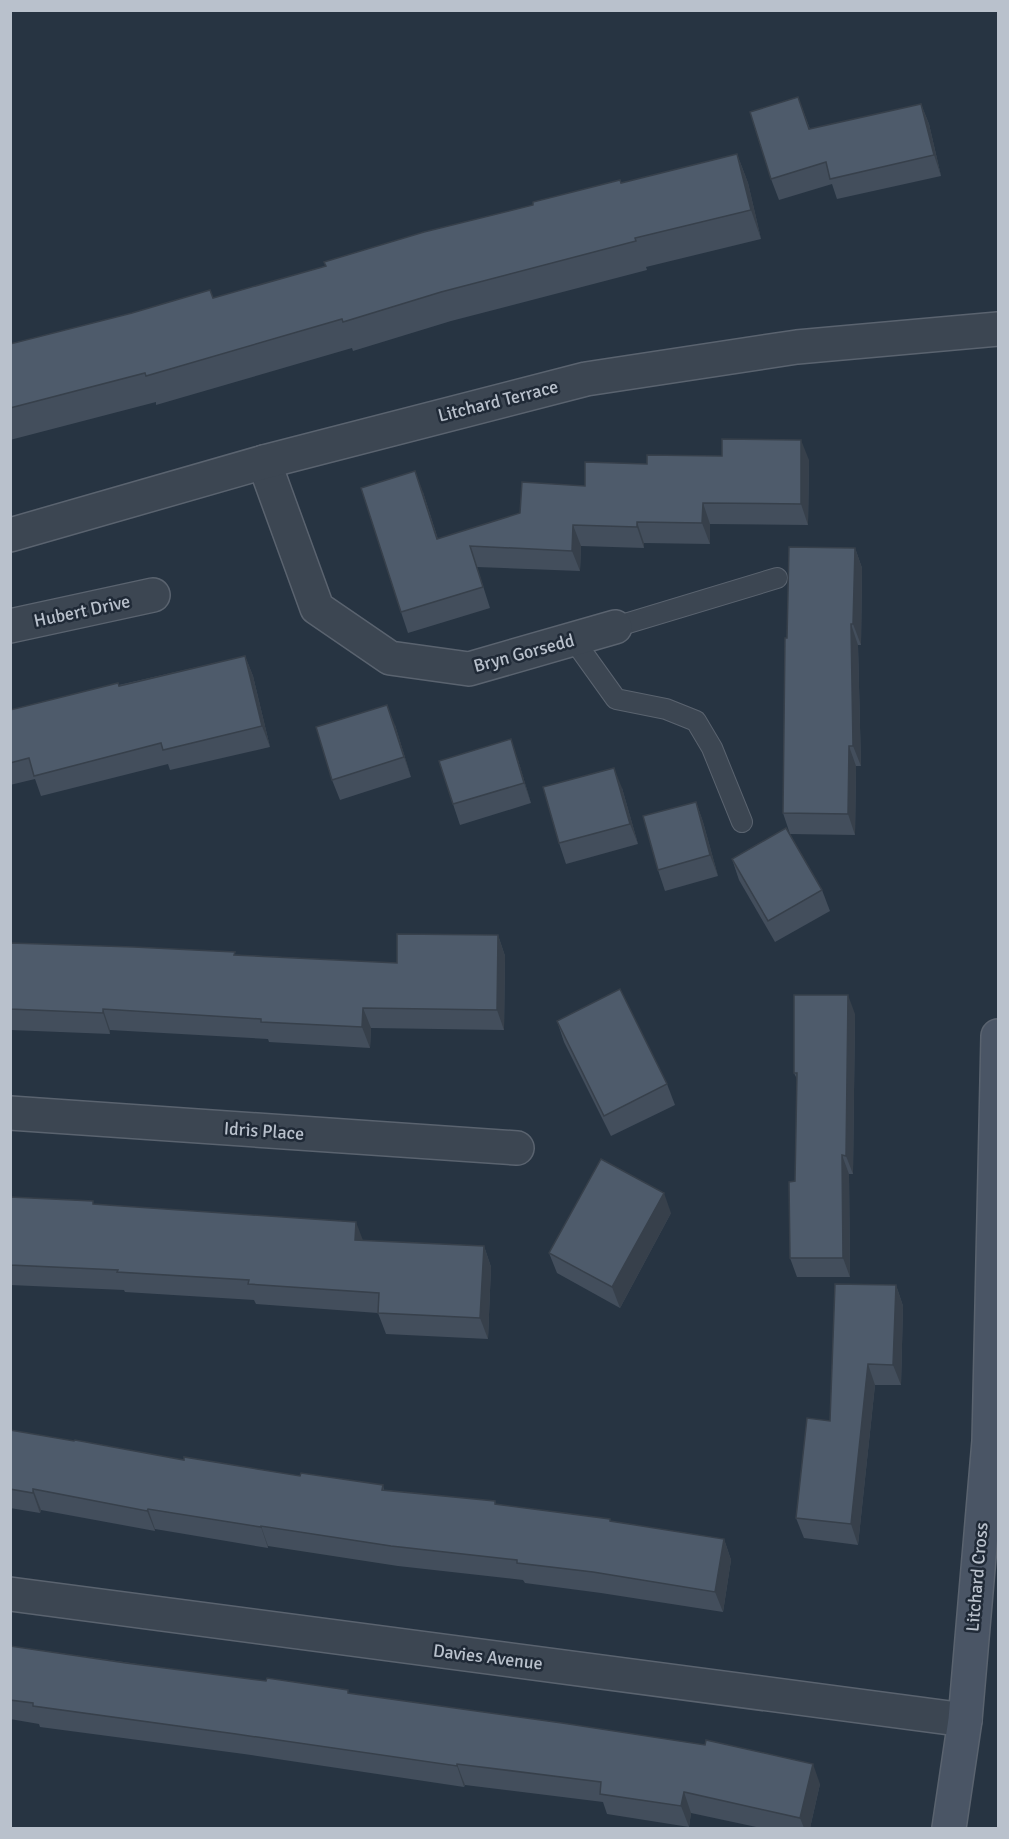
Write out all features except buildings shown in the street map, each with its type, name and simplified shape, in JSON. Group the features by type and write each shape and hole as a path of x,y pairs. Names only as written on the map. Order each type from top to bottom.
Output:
{"main road":[{"name":"Litchard Cross","path":"949,1828 965,1720 994,1441 999,1036"}],"street":[{"name":"Litchard Terrace","path":"10,535 264,462 586,379 797,347 999,329"},
{"name":"Bryn Gorsedd","path":"264,462 317,608 390,658 469,669 615,627"},
{"name":"Hubert Drive","path":"10,626 153,595"},
{"name":"Idris Place","path":"10,1113 517,1148"},
{"name":"Davies Avenue","path":"10,1594 965,1720"}],"lane":[{"path":"615,627 777,578"},
{"path":"573,639 616,699 666,709 696,721 712,748 742,822"}]}
